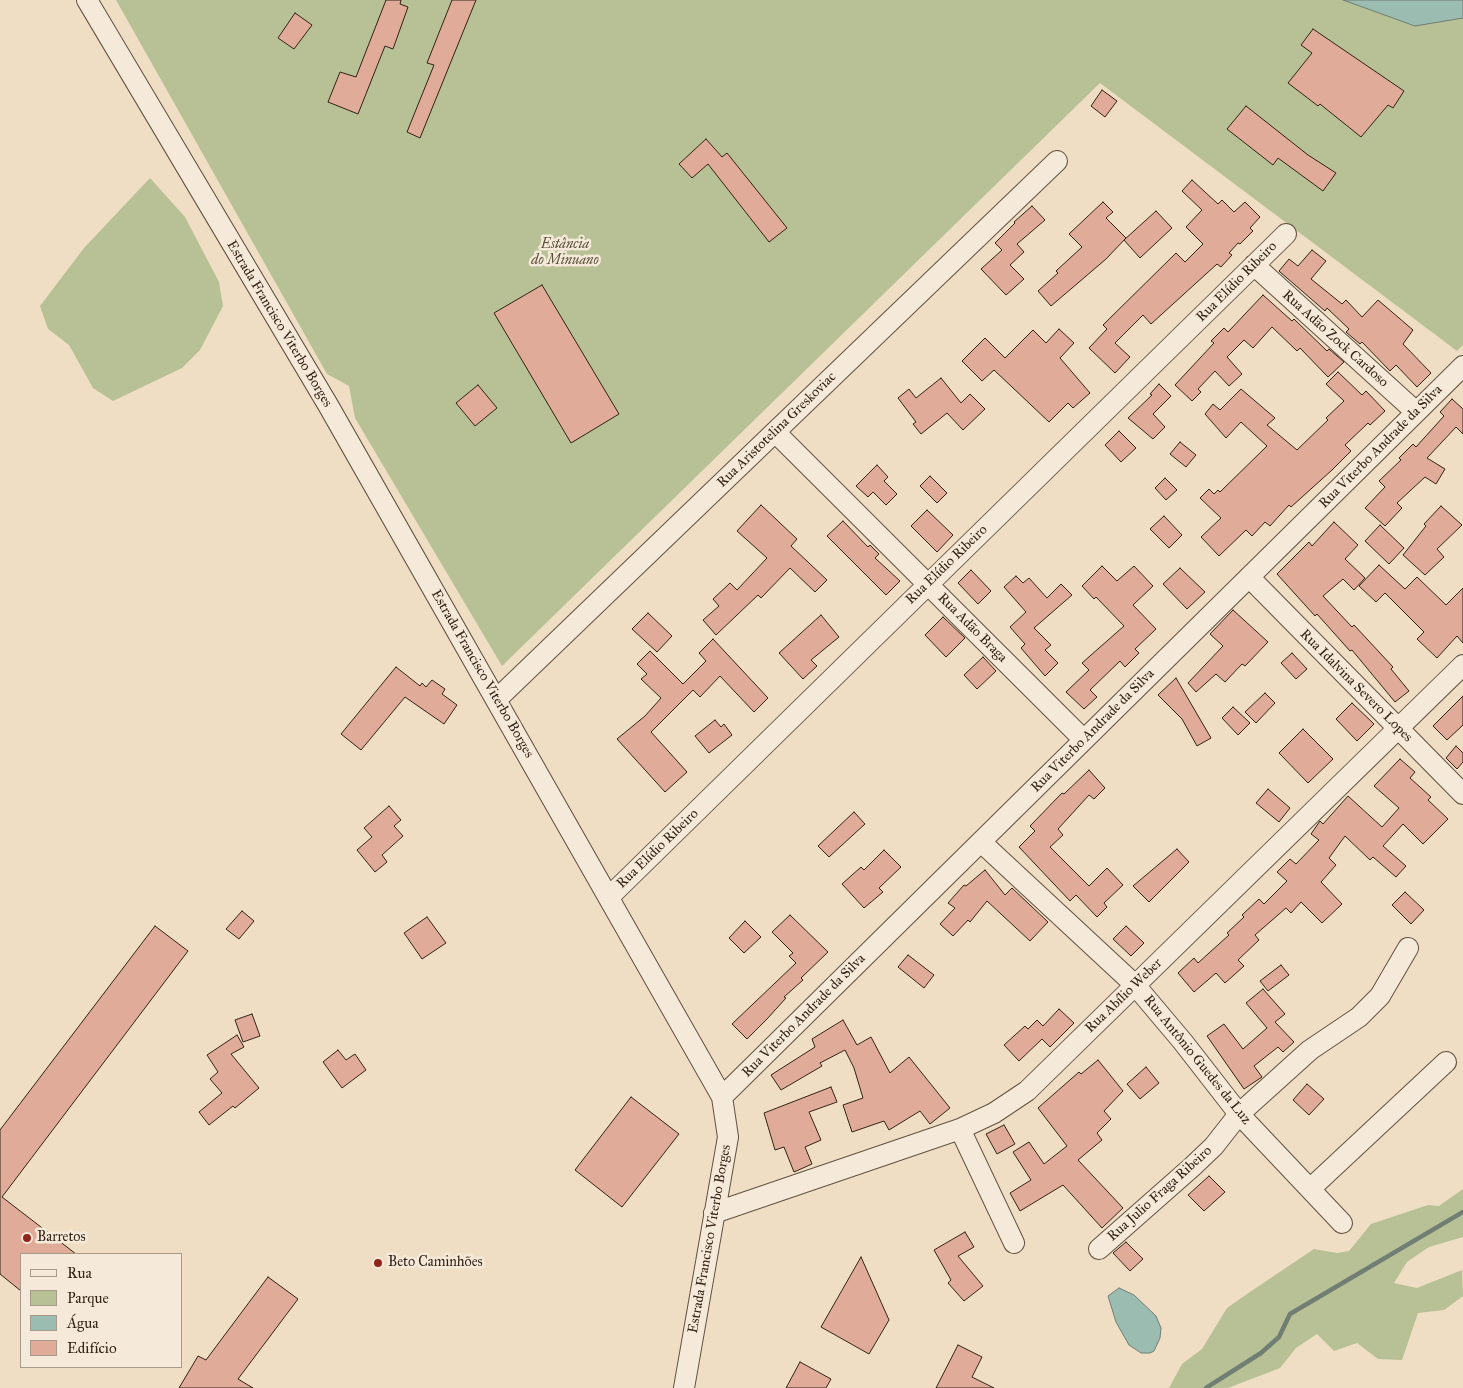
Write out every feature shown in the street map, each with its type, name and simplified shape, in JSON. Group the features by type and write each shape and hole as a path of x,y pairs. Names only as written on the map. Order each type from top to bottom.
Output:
{"street":[{"name":"Estrada Francisco Viterbo Borges","path":"87,0 328,405 722,1097 728,1137 684,1388"},
{"name":"Rua Aristotelina Greskoviac","path":"497,699 1057,161"},
{"name":"Rua Elídio Ribeiro","path":"609,896 1286,234"},
{"name":"Rua Adão Zock Cardoso","path":"1254,265 1416,412"},
{"name":"Rua Viterbo Andrade da Silva","path":"722,1097 1463,366"},
{"name":"Rua Adão Braga","path":"775,432 1084,740"},
{"name":"Rua Idalvina Severo Lopes","path":"1248,578 1463,794"},
{"name":"Rua Abílio Weber","path":"714,1213 960,1129 994,1114 1027,1091 1463,664"},
{"name":"Rua Antônio Guedes da Luz","path":"981,842 1135,985 1183,1042 1239,1114 1342,1223"},
{"name":"Rua Julio Fraga Ribeiro","path":"1099,1249 1192,1167 1214,1146 1239,1114 1310,1050 1359,1017 1380,996 1408,948"},
{"path":"1310,1189 1446,1062"},
{"path":"960,1129 1014,1243"}],"green space":[{"name":"Estância do Minuano","path":"116,0 1463,0 1463,345 1457,351 1100,83 502,666 355,418 349,386 327,374"},
{"path":"150,178 185,217 219,282 223,306 200,350 182,368 113,401 93,388 69,345 48,329 40,306 84,248"},
{"path":"1463,1189 1463,1237 1429,1247 1407,1262 1394,1283 1417,1288 1462,1270 1463,1296 1444,1310 1418,1313 1402,1360 1378,1359 1357,1343 1334,1351 1317,1334 1296,1348 1280,1368 1228,1388 1169,1388 1182,1364 1202,1349 1227,1308 1247,1294 1314,1249 1337,1253 1349,1251 1371,1224 1428,1205 1439,1206"}],"water":[{"path":"1343,0 1463,0 1463,18 1415,26"},
{"path":"1119,1288 1134,1295 1156,1316 1161,1328 1160,1338 1154,1351 1141,1353 1129,1345 1116,1322 1108,1296"}],"building":[{"path":"386,0 401,0 400,4 408,7 393,49 385,46 358,114 328,102 340,72 356,77"},
{"path":"452,0 476,0 420,138 407,132 434,65 427,63"},
{"path":"295,13 312,25 294,49 278,38"},
{"path":"1313,29 1404,91 1393,108 1388,105 1361,137 1320,104 1318,106 1288,83 1312,53 1301,45"},
{"path":"1102,90 1117,101 1105,117 1091,106"},
{"path":"1246,106 1308,155 1336,173 1323,191 1278,158 1273,165 1227,129"},
{"path":"706,139 722,157 727,153 787,228 769,242 708,164 692,178 679,164"},
{"path":"1192,180 1218,204 1222,200 1234,212 1245,202 1260,217 1250,228 1253,231 1229,253 1232,255 1221,267 1217,264 1151,324 1143,315 1115,343 1130,357 1115,373 1089,348 1107,329 1103,325 1176,253 1185,262 1203,244 1186,227 1202,210 1182,191"},
{"path":"1103,202 1113,212 1106,218 1126,238 1106,259 1051,306 1038,291 1082,247 1069,234"},
{"path":"1032,206 1045,220 1017,244 1024,252 1010,265 1024,279 1006,295 981,269 1002,250 995,243"},
{"path":"1156,211 1172,228 1140,258 1124,240"},
{"path":"1312,250 1326,261 1311,279 1342,304 1346,300 1362,317 1378,300 1413,330 1403,344 1431,373 1417,387 1396,365 1390,371 1362,342 1360,344 1346,332 1349,329 1327,308 1325,311 1279,271 1289,259 1298,266"},
{"path":"542,285 619,414 571,443 494,313"},
{"path":"1263,295 1292,321 1294,319 1327,351 1329,349 1344,362 1328,377 1300,348 1297,351 1272,327 1253,348 1244,340 1227,357 1242,374 1229,386 1215,371 1198,389 1201,392 1192,401 1175,385 1214,343 1211,341 1224,328 1228,332"},
{"path":"1059,329 1074,343 1060,358 1090,393 1073,408 1068,403 1049,422 994,370 982,381 962,361 985,338 1005,358 1033,330 1046,343"},
{"path":"1338,372 1362,395 1366,391 1385,411 1370,425 1368,423 1345,445 1351,451 1332,470 1291,507 1289,505 1270,526 1265,522 1252,536 1246,530 1219,556 1201,537 1221,518 1200,498 1209,489 1214,494 1218,490 1220,492 1267,446 1241,422 1226,438 1205,414 1213,404 1220,410 1241,389 1275,418 1267,425 1297,450 1328,420 1326,418 1344,401 1326,384"},
{"path":"941,378 961,403 970,394 985,409 963,430 947,413 921,434 913,424 916,422 898,398 909,389 916,398"},
{"path":"1159,384 1171,396 1153,414 1165,427 1153,439 1128,418 1152,395 1150,394"},
{"path":"478,385 497,408 475,426 456,403"},
{"path":"1452,399 1463,409 1463,434 1456,427 1427,458 1445,469 1436,484 1425,477 1397,503 1402,508 1385,526 1365,508 1385,487 1379,481 1401,460 1399,458 1413,444 1416,447 1444,416 1440,412"},
{"path":"1119,431 1136,448 1121,462 1105,445"},
{"path":"1180,442 1196,455 1186,467 1170,454"},
{"path":"877,465 888,477 884,481 897,494 886,505 873,492 868,497 856,486"},
{"path":"930,476 947,493 937,503 920,486"},
{"path":"1165,478 1177,490 1166,500 1155,488"},
{"path":"761,505 797,539 791,546 827,580 815,592 790,568 761,598 758,595 716,635 703,620 719,606 713,599 730,583 737,590 767,558 737,531"},
{"path":"1441,506 1462,525 1437,549 1444,557 1425,575 1403,555 1426,526 1424,524"},
{"path":"927,510 953,535 937,552 911,526"},
{"path":"1164,516 1182,535 1169,548 1150,529"},
{"path":"843,521 868,547 870,545 879,554 875,558 900,581 886,595 827,536"},
{"path":"1334,522 1358,545 1345,559 1365,578 1354,590 1343,579 1323,596 1352,627 1354,625 1393,667 1391,669 1409,691 1395,702 1352,650 1350,651 1317,614 1315,616 1277,574 1309,542 1312,546"},
{"path":"1380,525 1404,548 1389,564 1365,541"},
{"path":"1379,565 1405,589 1417,577 1446,605 1463,588 1463,643 1457,636 1437,658 1417,639 1424,632 1385,593 1376,602 1359,586"},
{"path":"1102,566 1117,581 1134,566 1153,586 1133,605 1156,629 1135,649 1139,653 1125,667 1120,661 1090,690 1097,697 1084,709 1066,692 1089,670 1082,663 1124,626 1096,597 1094,599 1082,586"},
{"path":"1180,568 1205,592 1187,609 1163,584"},
{"path":"971,570 991,591 978,604 958,583"},
{"path":"1016,576 1023,583 1029,578 1047,598 1061,584 1072,595 1034,628 1051,645 1045,650 1058,663 1045,676 1021,648 1025,644 1010,627 1026,612 1004,587"},
{"path":"1233,610 1268,642 1245,666 1242,664 1225,682 1216,674 1196,692 1188,683 1223,646 1210,634"},
{"path":"648,613 672,636 657,652 632,629"},
{"path":"821,615 839,637 811,660 817,666 803,679 779,653"},
{"path":"943,617 965,638 946,657 925,635"},
{"path":"713,639 768,698 754,712 720,676 700,697 693,690 651,732 687,772 665,792 617,739 645,716 661,698 641,679 647,674 637,664 650,651 683,684 706,661 699,653"},
{"path":"1292,653 1307,669 1296,679 1281,663"},
{"path":"983,657 996,671 977,689 964,675"},
{"path":"396,667 420,686 422,683 426,687 432,680 445,689 442,694 457,705 444,724 405,697 361,750 341,734"},
{"path":"1176,678 1211,738 1197,746 1182,719 1158,695"},
{"path":"1265,693 1275,703 1256,723 1245,712"},
{"path":"1463,696 1463,725 1447,740 1433,726"},
{"path":"1352,703 1374,724 1357,741 1336,719"},
{"path":"1233,707 1250,723 1238,735 1222,718"},
{"path":"715,720 721,727 724,724 732,735 709,753 695,736"},
{"path":"1303,729 1333,759 1308,783 1279,753"},
{"path":"1456,746 1463,753 1463,762 1457,769 1446,758"},
{"path":"1400,759 1415,772 1410,778 1431,797 1428,800 1448,819 1423,844 1403,824 1383,846 1406,866 1396,877 1373,857 1370,860 1345,836 1329,858 1336,865 1321,882 1342,904 1322,923 1301,902 1291,913 1286,908 1255,935 1259,940 1238,960 1244,966 1225,983 1216,973 1194,992 1178,973 1194,958 1198,963 1229,935 1227,933 1244,917 1242,915 1259,899 1264,904 1287,881 1277,872 1290,859 1296,864 1319,840 1311,834 1320,821 1323,824 1348,796 1382,827 1399,808 1374,786"},
{"path":"1089,770 1105,788 1094,799 1089,795 1058,829 1063,835 1050,847 1089,886 1107,868 1123,885 1104,903 1107,907 1097,917 1076,895 1070,901 1019,847 1035,831 1030,826 1062,793 1064,794"},
{"path":"1268,789 1290,808 1279,822 1256,803"},
{"path":"389,806 401,820 394,826 403,836 382,855 387,862 375,872 357,850 372,837 364,828"},
{"path":"854,812 865,824 829,857 818,846"},
{"path":"1177,849 1189,862 1149,902 1133,886"},
{"path":"884,850 901,867 879,888 883,892 864,908 842,884 861,867 864,870"},
{"path":"985,870 1005,895 1012,888 1048,922 1030,941 987,901 970,922 968,920 953,936 940,924 955,908 948,903 964,885 966,886"},
{"path":"1405,892 1424,910 1411,924 1392,905"},
{"path":"242,911 254,921 239,939 226,929"},
{"path":"790,915 828,952 801,978 803,980 784,997 786,998 747,1039 732,1024 796,963 789,956 793,953 772,932"},
{"path":"427,917 446,943 422,959 404,933"},
{"path":"745,921 761,937 744,953 729,938"},
{"path":"155,926 188,951 2,1197 75,1253 20,1253 20,1290 0,1274 0,1130"},
{"path":"1126,926 1144,943 1131,956 1113,939"},
{"path":"908,955 934,975 924,988 898,967"},
{"path":"1281,965 1289,975 1268,991 1260,981"},
{"path":"1263,989 1285,1014 1275,1022 1294,1042 1283,1052 1278,1047 1254,1066 1262,1077 1244,1089 1207,1036 1224,1024 1243,1049 1267,1028 1246,1003"},
{"path":"1059,1009 1074,1023 1050,1047 1042,1039 1019,1061 1004,1045 1025,1026 1028,1029 1037,1020 1043,1026"},
{"path":"252,1014 260,1036 243,1042 235,1020"},
{"path":"843,1020 857,1045 871,1037 890,1073 909,1057 950,1108 930,1124 920,1111 889,1130 884,1121 852,1132 843,1105 863,1098 854,1068 845,1050 820,1063 822,1066 781,1090 771,1075 815,1047 812,1039"},
{"path":"237,1035 244,1047 231,1054 259,1088 235,1108 233,1106 209,1125 199,1112 222,1093 210,1079 218,1072 207,1055"},
{"path":"338,1050 346,1060 355,1054 366,1070 342,1088 323,1062"},
{"path":"1098,1060 1123,1091 1104,1111 1111,1119 1097,1133 1102,1140 1078,1160 1123,1208 1102,1228 1063,1185 1020,1211 1010,1193 1031,1180 1013,1152 1029,1142 1044,1164 1067,1146 1038,1108 1079,1072 1081,1074"},
{"path":"1146,1067 1159,1083 1140,1099 1127,1084"},
{"path":"1307,1084 1324,1099 1309,1115 1293,1100"},
{"path":"831,1087 837,1102 809,1112 821,1140 805,1147 812,1164 794,1172 784,1147 775,1150 764,1113"},
{"path":"631,1097 679,1134 622,1207 575,1170"},
{"path":"1004,1125 1015,1144 997,1154 986,1134"},
{"path":"1209,1176 1225,1192 1204,1211 1188,1195"},
{"path":"965,1232 974,1247 958,1256 983,1286 964,1301 948,1283 951,1280 934,1250"},
{"path":"1126,1242 1143,1259 1130,1271 1113,1253"},
{"path":"861,1257 889,1320 869,1354 821,1327"},
{"path":"268,1277 298,1299 238,1379 253,1388 179,1388 198,1356 206,1360"},
{"path":"958,1345 982,1357 972,1377 994,1388 936,1388"},
{"path":"800,1362 831,1379 826,1388 786,1388"}],"waterway":[{"path":"1206,1388 1261,1353 1279,1337 1290,1314 1463,1212"}],"place":[{"name":"Barretos","path":"27,1238"},
{"name":"Beto Caminhões","path":"378,1263"}]}
